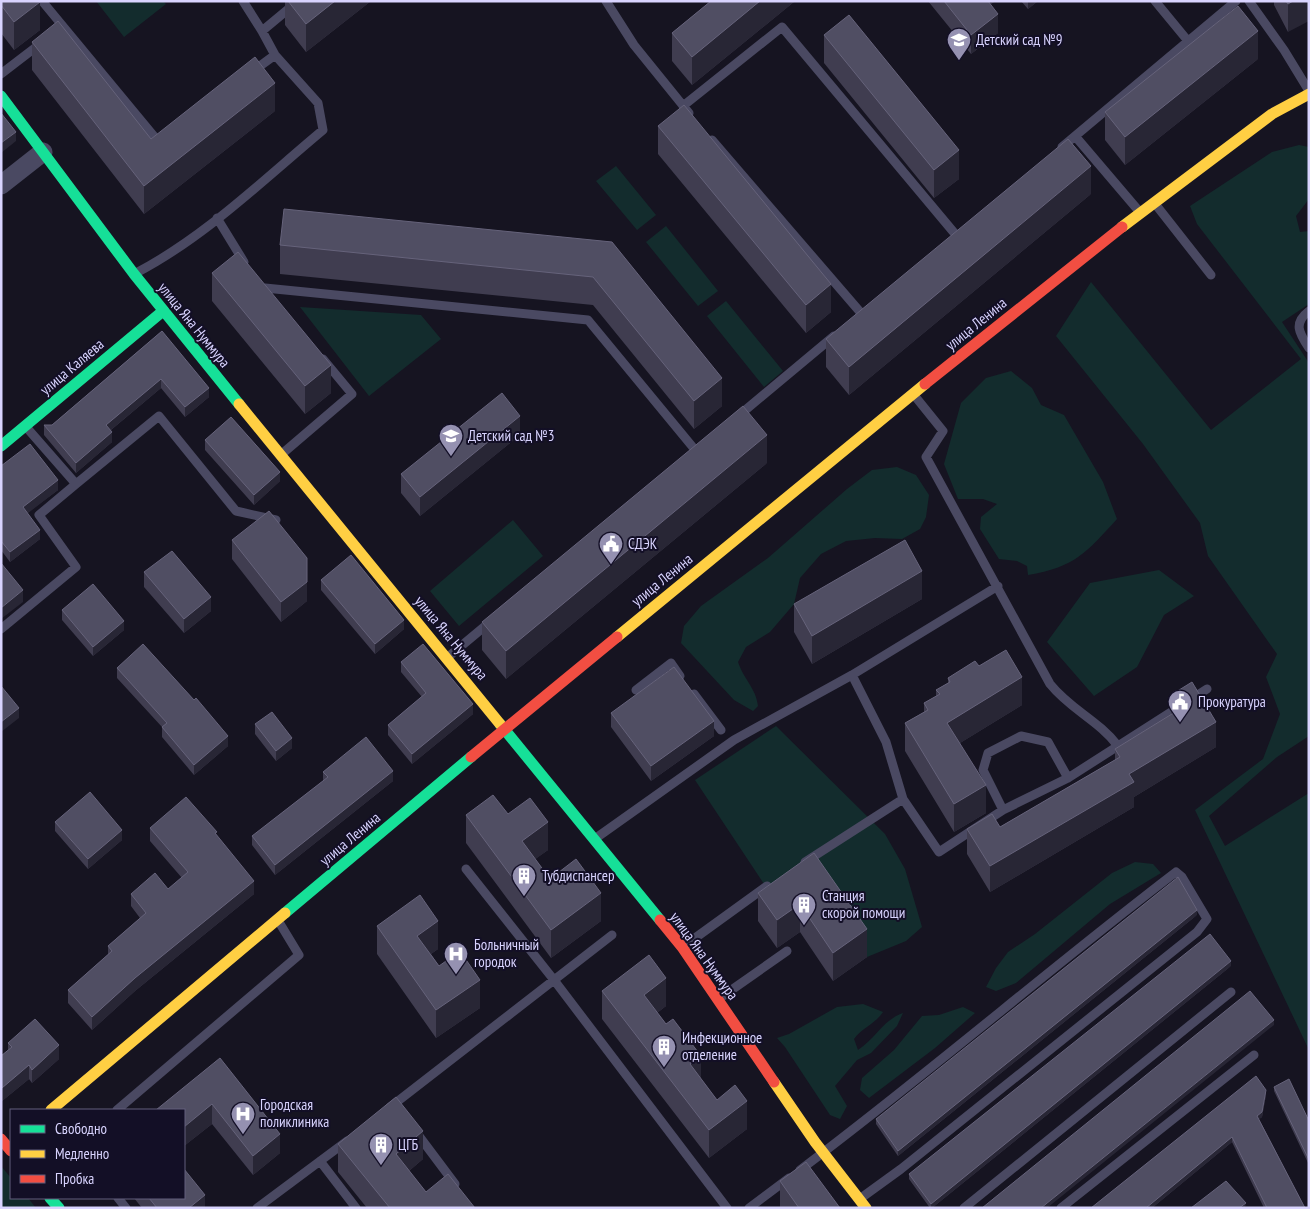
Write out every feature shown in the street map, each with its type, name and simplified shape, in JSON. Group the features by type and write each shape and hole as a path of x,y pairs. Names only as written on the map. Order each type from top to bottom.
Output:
{"main road":[{"name":"улица Ленина","path":"52,1109 505,729 990,330 1140,212 1272,114 1309,94"},
{"name":"улица Яна Нуммура","path":"1,96 163,311 682,948 823,1152 863,1204"},
{"name":"улица Каляева","path":"1,446 163,311"}],"street":[{"path":"1,185 43,152"}],"lane":[{"path":"42,1 54,32 158,141 173,129"},
{"path":"134,274 164,258 217,218 323,130 318,103 275,55 243,1"},
{"path":"262,31 298,1"},
{"path":"606,1 634,45 696,121"},
{"path":"1155,1 1188,41"},
{"path":"1053,155 1236,1"},
{"path":"1249,1 1284,50 1309,91"},
{"path":"683,106 782,28 952,238 963,229"},
{"path":"1,74 54,32"},
{"path":"244,78 275,55"},
{"path":"709,136 861,313"},
{"path":"1075,136 1140,212"},
{"path":"1154,202 1211,275"},
{"path":"217,218 250,270"},
{"path":"271,295 262,285 588,320 699,448 688,458"},
{"path":"1309,311 1300,320 1298,332 1309,348"},
{"path":"732,421 839,332"},
{"path":"280,454 352,394 315,348"},
{"path":"914,394 943,431 926,457 1050,684 1061,698 1105,730 1118,746"},
{"path":"1,629 76,566 39,515 159,416 236,511 276,520"},
{"path":"25,426 76,484"},
{"path":"594,839 734,740 852,675 998,586"},
{"path":"447,658 501,613"},
{"path":"636,690 671,663 722,730"},
{"path":"852,675 886,742 903,799 938,852 1003,810 1068,778 1207,689"},
{"path":"1003,810 984,770 988,753 1021,736 1048,742 1068,778"},
{"path":"798,867 903,799"},
{"path":"466,869 554,980 727,1208"},
{"path":"749,1208 981,1027 1099,930 1176,872 1182,877 1207,919 1197,932 901,1169 863,1204"},
{"path":"682,948 774,882"},
{"path":"118,1109 299,955 278,920"},
{"path":"380,1116 612,934"},
{"path":"718,999 787,951"},
{"path":"964,1208 1230,992"},
{"path":"1061,1208 1254,1055"},
{"path":"395,1104 401,1112"},
{"path":"413,1128 461,1192"},
{"path":"257,1208 356,1134"},
{"path":"320,1161 356,1208"}],"green space":[{"path":"96,1 163,1 166,4 124,37"},
{"path":"1299,145 1309,147 1309,199 1296,216 1300,232 1309,231 1309,304 1282,322 1309,363 1309,736 1277,757 1209,816 1225,846 1309,793 1309,1050 1195,810 1263,759 1280,714 1266,677 1277,654 1208,556 1200,523 1143,444 1056,336 1091,282 1211,430 1301,359 1197,224 1190,206 1272,152"},
{"path":"616,166 656,215 637,230 596,181"},
{"path":"666,226 718,291 698,306 646,242"},
{"path":"726,301 783,371 764,387 707,316"},
{"path":"300,307 421,315 441,339 369,396"},
{"path":"1011,371 1032,388 1041,405 1064,415 1103,482 1117,519 1088,550 1069,563 1044,572 1028,575 1027,566 1017,561 999,559 980,529 981,517 997,504 983,499 958,499 944,464 961,403 986,378"},
{"path":"897,467 916,475 929,495 926,517 920,529 902,539 875,538 846,541 821,554 800,578 794,604 770,632 746,647 738,662 755,694 758,706 753,711 734,700 681,643 684,626 701,606 768,558 847,489 872,470"},
{"path":"513,520 543,556 459,626 430,591"},
{"path":"1159,570 1194,596 1164,615 1137,667 1094,696 1047,642 1090,583"},
{"path":"776,726 885,834 905,869 922,927 906,941 867,957 766,887 695,780"},
{"path":"1135,862 1153,864 1161,873 1110,904 1016,983 996,991 986,987 996,968 1008,952 1035,934 1112,873"},
{"path":"863,1004 883,1012 854,1039 858,1050 885,1024 903,1013 897,1026 871,1053 857,1060 835,1086 847,1106 840,1119 830,1115 777,1038 789,1034 837,1007"},
{"path":"963,1007 975,1013 935,1048 869,1098 860,1090 862,1078 894,1050 922,1016 939,1015"},
{"path":"1,1166 10,1177 10,1199 29,1199 36,1208 1,1208"}],"building":[{"path":"1,1 40,2 14,22 1,5"},
{"path":"288,1 335,1 306,24"},
{"path":"711,1 760,1 692,57 672,33"},
{"path":"944,1 988,1 998,14 971,35"},
{"path":"1238,6 1258,31 1125,137 1105,112"},
{"path":"849,15 959,150 934,170 824,35"},
{"path":"58,21 151,139 255,57 275,83 144,186 32,42"},
{"path":"684,105 831,284 806,305 658,126"},
{"path":"1,113 16,132 1,143"},
{"path":"1068,139 1091,166 849,367 826,339"},
{"path":"284,209 612,242 722,378 694,401 593,277 280,245"},
{"path":"238,252 331,365 305,386 212,273"},
{"path":"162,331 209,388 185,407 161,379 106,425 112,432 76,463 44,425 52,425"},
{"path":"502,393 520,416 420,497 401,474"},
{"path":"743,406 767,435 506,651 482,622"},
{"path":"231,417 280,472 254,495 205,440"},
{"path":"30,444 58,480 23,507 40,530 10,552 1,541 1,466"},
{"path":"269,511 307,558 307,582 281,602 232,540"},
{"path":"905,540 922,571 812,636 794,604"},
{"path":"172,551 211,597 184,619 144,572"},
{"path":"351,555 404,620 375,644 321,580"},
{"path":"1,563 23,590 1,608"},
{"path":"93,584 124,621 93,647 62,610"},
{"path":"143,644 194,700 196,698 228,736 194,765 162,727 167,723 117,668"},
{"path":"423,644 473,704 412,754 388,725 426,693 401,662"},
{"path":"1006,650 1022,677 947,723 986,785 954,804 905,723 928,710 924,703 940,694 936,690 950,682 948,678 975,661 979,666"},
{"path":"674,667 714,721 651,766 611,713"},
{"path":"1192,682 1216,722 1129,774 1134,782 990,866 967,829 992,814 1000,827 1120,757 1115,749 1180,709 1171,695"},
{"path":"1,686 19,708 1,722"},
{"path":"272,712 292,738 276,751 255,724"},
{"path":"366,737 393,771 275,865 252,836 328,777 323,772"},
{"path":"90,792 122,830 88,859 55,822"},
{"path":"493,795 508,814 530,798 548,822 522,841 550,879 576,859 601,893 551,930 466,815"},
{"path":"186,797 217,832 215,833 254,881 135,978 92,1017 68,990 112,951 108,946 146,913 131,894 155,873 168,889 188,872 150,828"},
{"path":"814,853 867,929 833,953 800,904 777,920 758,893"},
{"path":"1178,877 1197,910 898,1151 876,1119"},
{"path":"420,895 438,921 417,936 439,966 460,951 480,980 436,1010 377,926"},
{"path":"1210,934 1231,961 931,1204 909,1174"},
{"path":"649,955 666,978 644,995 666,1024 673,1019 701,1056 690,1064 717,1100 735,1085 747,1101 709,1130 602,991"},
{"path":"1250,991 1274,1020 1041,1208 982,1208"},
{"path":"35,1019 59,1045 32,1070 29,1065 2,1088 1,1056 12,1047 8,1043"},
{"path":"220,1058 280,1134 253,1156 212,1104 185,1126 185,1109 157,1109"},
{"path":"1256,1076 1266,1090 1262,1112 1257,1116 1305,1208 1267,1208 1232,1137 1146,1208 1091,1208"},
{"path":"1289,1079 1309,1121 1309,1160 1274,1087"},
{"path":"396,1097 423,1131 396,1154 426,1192 448,1174 475,1208 390,1208 338,1144"},
{"path":"806,1162 840,1208 799,1208 780,1181"},
{"path":"185,1170 205,1195 189,1208 157,1208 150,1199 185,1199"},
{"path":"1226,1181 1246,1203 1239,1208 1191,1208"}],"traffic: fast":[{"path":"1,96 134,274 239,404"},
{"path":"1,446 163,311"},
{"path":"500,724 660,920"},
{"path":"285,913 471,757"},
{"path":"51,1199 59,1208"}],"traffic: slow":[{"path":"1122,227 1272,114 1309,94"},
{"path":"617,637 925,384"},
{"path":"239,404 500,724"},
{"path":"52,1109 285,913"},
{"path":"774,1082 815,1142 866,1208"}],"traffic: jam":[{"path":"925,384 1122,227"},
{"path":"471,757 617,637"},
{"path":"660,920 682,947 774,1082"},
{"path":"1,1139 10,1150"}],"place":[{"name":"Детский сад №9","path":"959,61"},
{"name":"Детский сад №3","path":"451,457"},
{"name":"СДЭК","path":"611,565"},
{"name":"Прокуратура","path":"1180,723"},
{"name":"Тубдиспансер","path":"524,897"},
{"name":"Станция скорой помощи","path":"804,926"},
{"name":"Больничный городок","path":"456,975"},
{"name":"Инфекционное отделение","path":"664,1068"},
{"name":"Городская поликлиника","path":"243,1135"},
{"name":"ЦГБ","path":"381,1166"}]}
